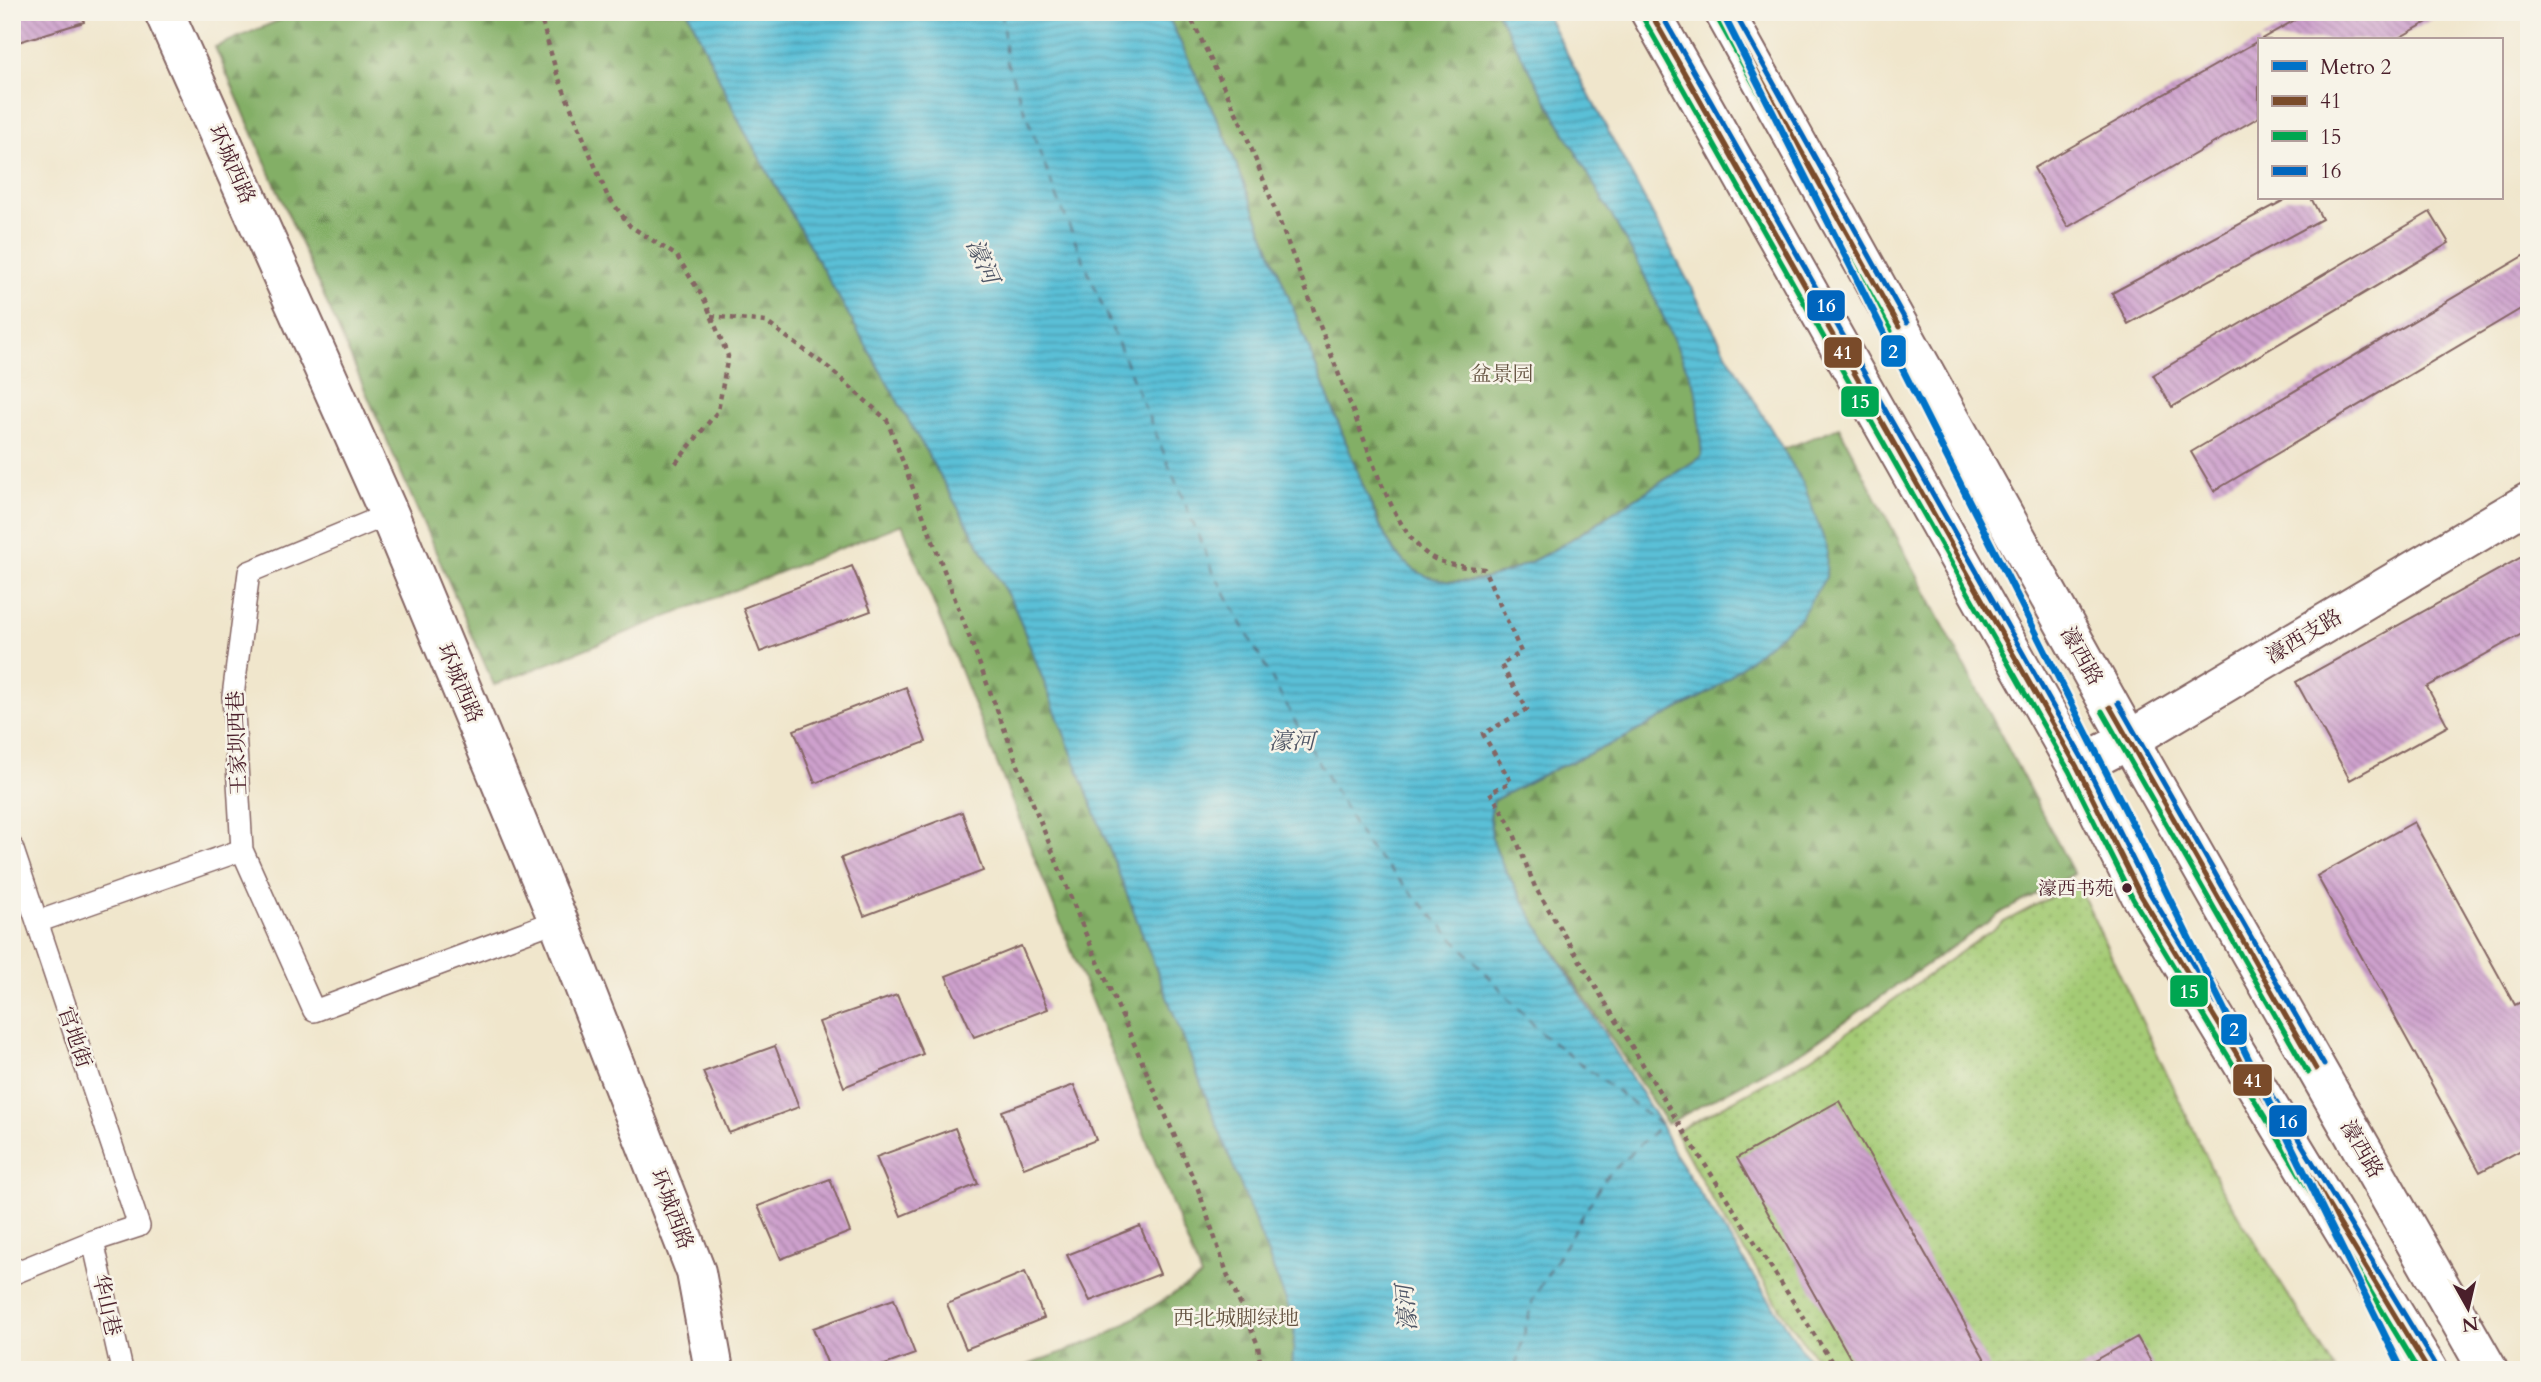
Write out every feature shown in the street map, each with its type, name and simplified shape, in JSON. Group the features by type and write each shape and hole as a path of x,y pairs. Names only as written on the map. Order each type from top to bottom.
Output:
{"main road":[{"name":"环城西路","path":"163,12 389,514 558,920 696,1272 714,1370"},
{"path":"1650,12 2077,767 2140,894 2428,1370"},
{"name":"濠西路","path":"1724,12 2129,740 2488,1370"},
{"name":"濠西支路","path":"2077,767 2129,740 2529,502"}],"lane":[{"name":"王家坝西巷","path":"242,850 233,696 250,572 389,514"},
{"name":"官地街","path":"12,848 139,1226 93,1241"},
{"path":"37,922 242,850 314,1010 558,920"},
{"path":"12,1274 93,1241"},
{"name":"华山巷","path":"93,1241 122,1370"}],"path":[{"path":"543,12 542,22 557,74 607,195 630,226 677,256 705,302 728,356 718,411 675,464"},
{"path":"1188,12 1243,127 1380,481 1398,518 1416,543 1432,557 1459,567 1484,569 1521,652 1501,665 1527,709 1483,734 1511,782 1490,792 1510,824 1535,887 1679,1124 1837,1370"},
{"path":"711,316 766,322 828,368 887,420 1079,918 1198,1189 1228,1276 1258,1345 1261,1370"}],"green space":[{"name":"西北城脚绿地","path":"299,12 688,12 741,125 1015,608 1295,1324 1292,1370 1015,1370 1103,1337 1201,1277 902,524 494,685 215,47"},
{"name":"盆景园","path":"1166,12 1497,12 1641,268 1696,389 1702,456 1567,542 1514,569 1486,578 1459,582 1433,578 1409,566 1389,542 1366,493 1226,138"},
{"path":"1839,427 2074,874 2004,911 1804,1050 1667,1124 1533,918 1502,864 1492,838 1490,816 1494,800 1622,739 1712,691 1804,485 1782,450"},
{"name":"濠西书苑","path":"2077,883 2219,1185 2335,1370 1824,1370 1732,1235 1675,1132 1811,1058 2002,923"}],"water":[{"name":"濠河","path":"688,12 1166,12 1226,138 1383,533 1409,566 1434,578 1460,582 1488,578 1544,555 1702,456 1696,389 1641,268 1497,12 1545,12 1724,349 1804,485 1827,548 1826,577 1800,618 1712,691 1622,739 1494,800 1490,816 1492,838 1502,864 1533,918 1661,1125 1674,1153 1815,1370 1292,1370 1295,1324 1015,608 741,125"}],"building":[{"path":"12,12 82,12 84,22 12,44"},
{"path":"2309,12 2438,12 2440,15 2399,38 2264,38"},
{"path":"2258,41 2258,118 2068,227 2034,168"},
{"path":"2284,200 2312,200 2322,219 2128,324 2112,293"},
{"path":"2430,212 2449,243 2172,407 2153,375"},
{"path":"2529,253 2529,304 2214,491 2191,452"},
{"path":"2529,553 2529,630 2427,687 2448,726 2350,780 2296,682"},
{"path":"852,566 871,611 760,652 743,608"},
{"path":"906,687 926,742 815,783 794,730"},
{"path":"962,812 983,871 864,916 841,858"},
{"path":"2414,822 2515,1005 2529,998 2529,1146 2480,1172 2317,876"},
{"path":"1021,946 1048,1009 974,1037 946,976"},
{"path":"897,995 923,1054 844,1087 819,1022"},
{"path":"775,1046 799,1107 729,1133 703,1072"},
{"path":"1074,1085 1096,1140 1024,1168 1002,1111"},
{"path":"1839,1101 1991,1370 1857,1370 1737,1158"},
{"path":"955,1128 978,1184 901,1216 876,1157"},
{"path":"830,1179 850,1232 781,1259 758,1206"},
{"path":"1140,1226 1160,1274 1090,1301 1067,1255"},
{"path":"1025,1272 1044,1318 966,1349 947,1304"},
{"path":"894,1299 915,1354 871,1370 830,1370 813,1328"},
{"path":"2137,1337 2156,1370 2079,1370"}],"ferry route":[{"path":"1002,12 1006,60 1052,185 1213,571 1366,844 1543,1035 1661,1125 1605,1178 1533,1299 1515,1370"}],"metro line":[{"name":"2","path":"1722,12 2140,839 2402,1370"}],"transit line":[{"name":"41","path":"1650,12 2077,767 2140,894 2428,1370"},
{"name":"16","path":"1660,12 2085,763 2148,890 2435,1365"},
{"name":"41","path":"1724,12 1899,327"},
{"name":"16","path":"1734,12 1907,323"},
{"name":"15","path":"1642,16 2069,771 2133,899 2418,1370"},
{"name":"15","path":"1716,16 1891,331"},
{"name":"16","path":"2118,703 2324,1065"},
{"name":"41","path":"2110,707 2316,1069"},
{"name":"15","path":"2102,711 2308,1073"}],"place":[{"name":"濠西书苑","path":"2127,888"}]}
